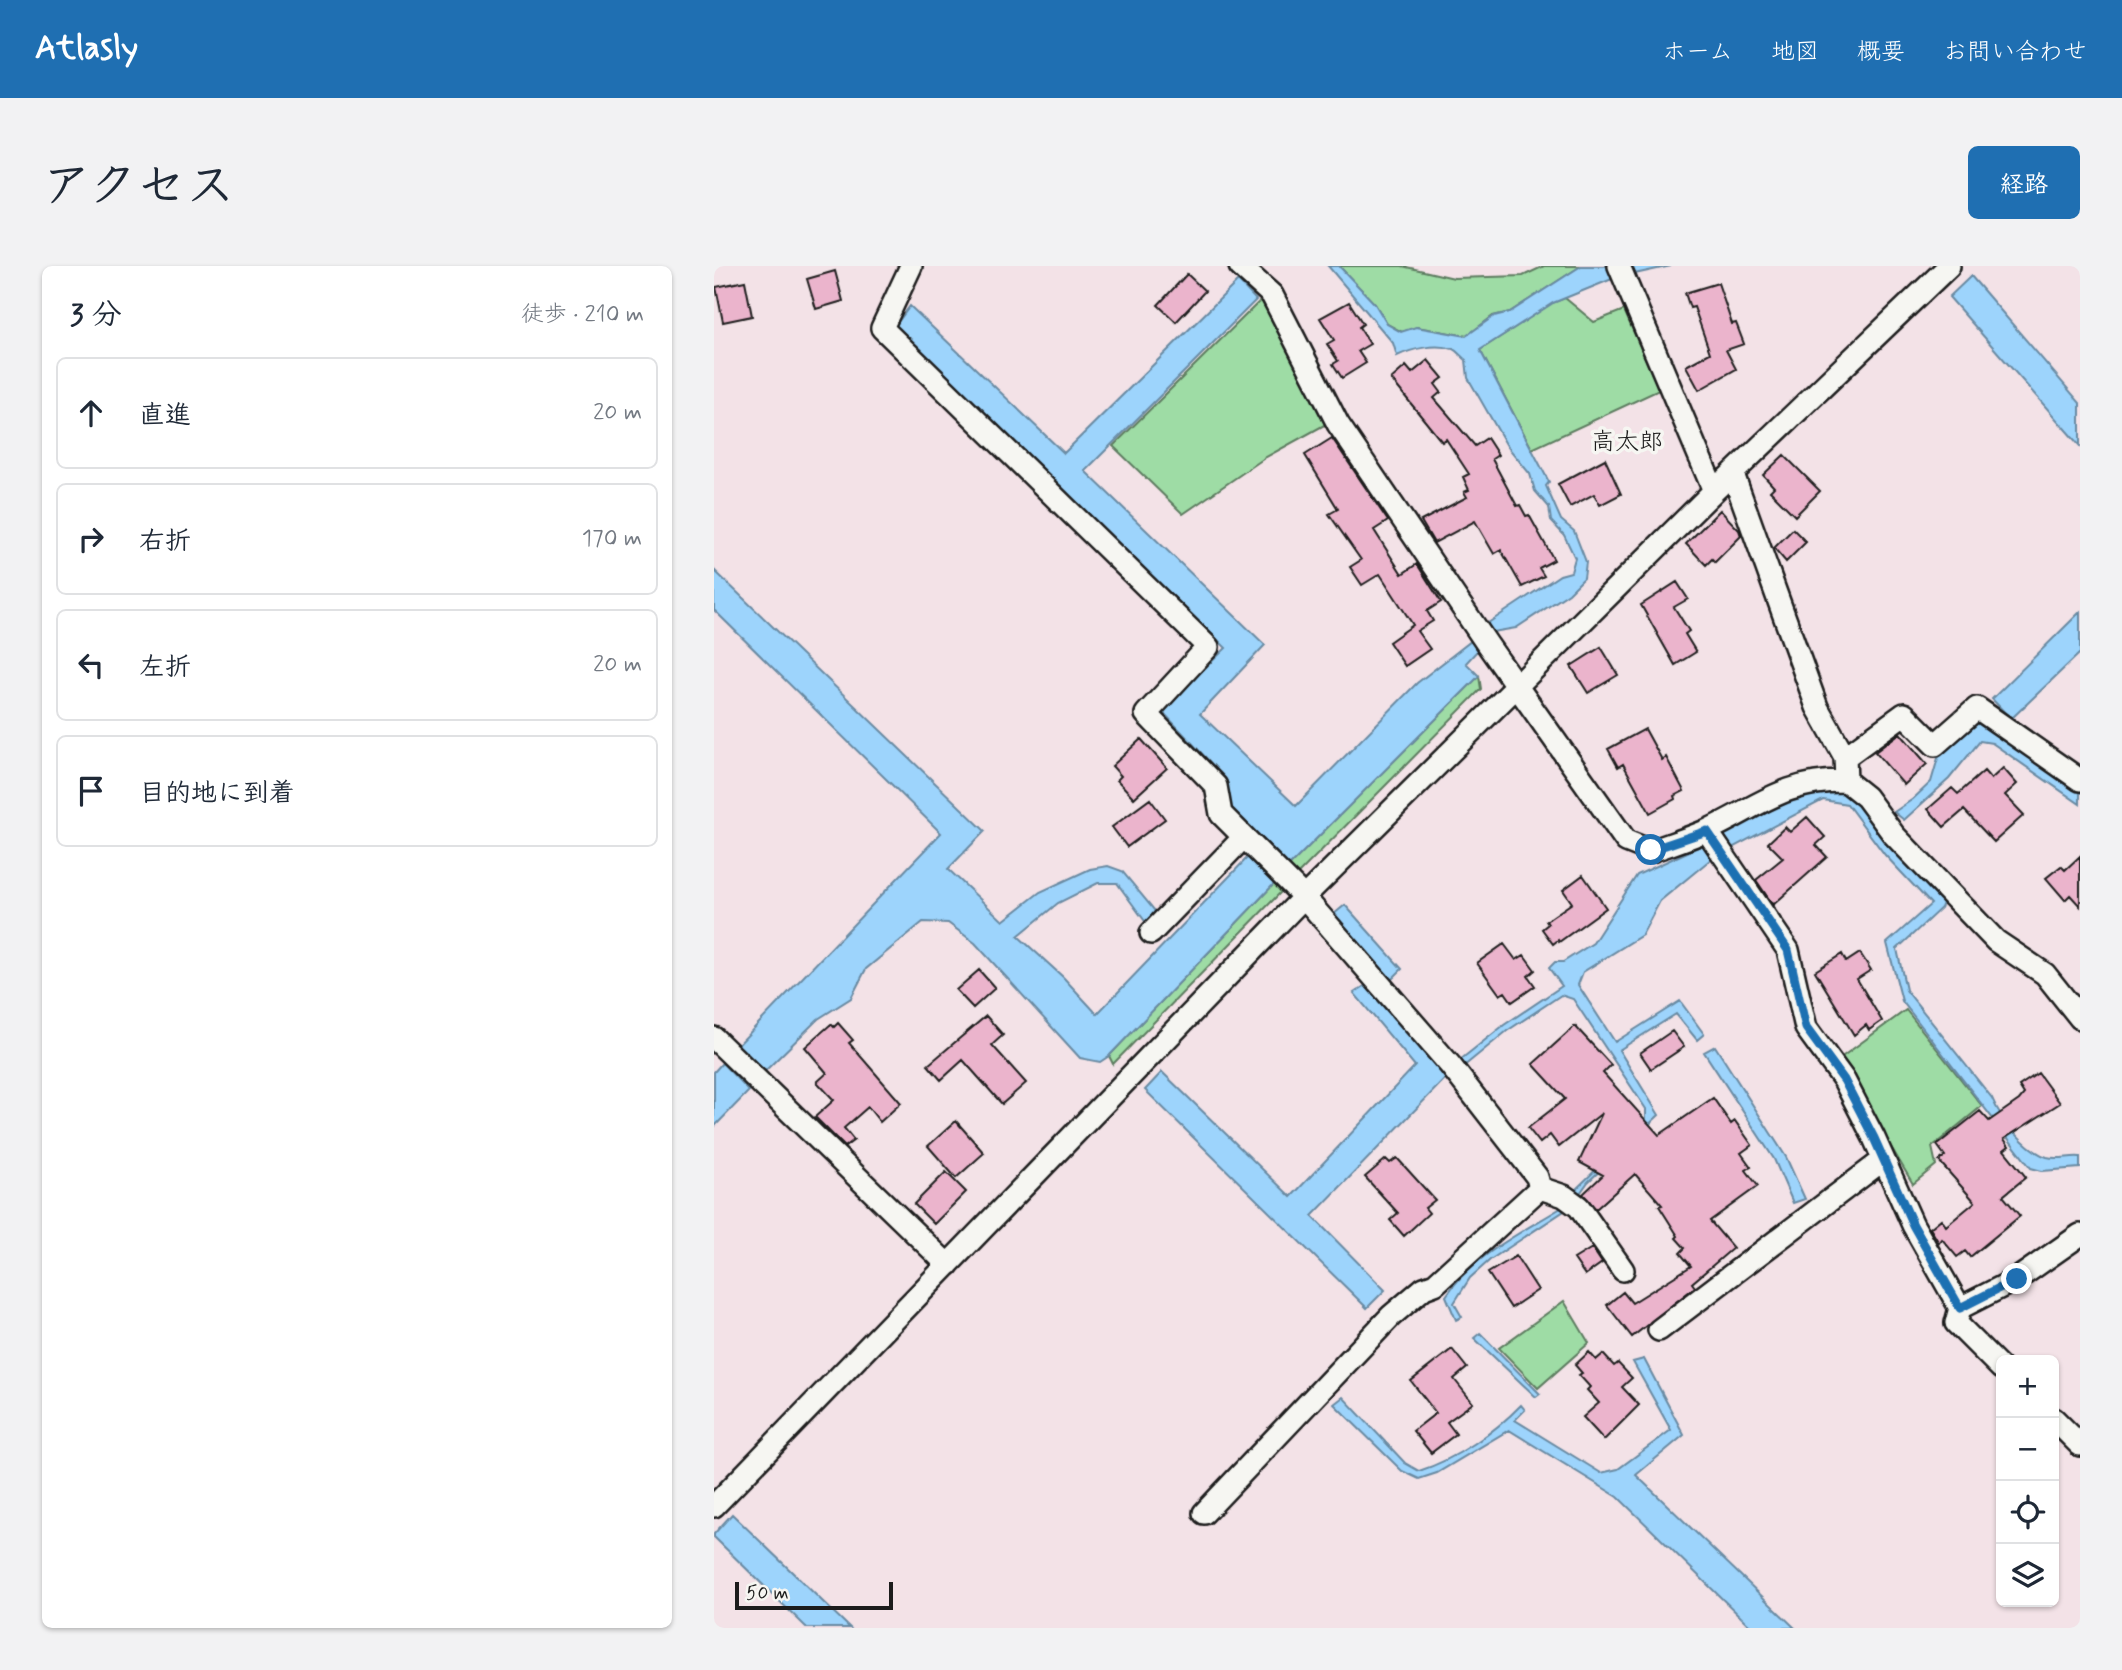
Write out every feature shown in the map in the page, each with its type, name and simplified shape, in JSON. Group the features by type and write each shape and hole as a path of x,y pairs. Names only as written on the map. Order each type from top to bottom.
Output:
{"street":[{"path":"911,266 882,328 1208,647 1146,714 1216,786 1221,814 1304,897 1450,1065 1537,1177 1540,1188"},
{"path":"1240,266 1272,295 1338,424 1487,644 1626,841 1651,850 1708,833 1785,789 1820,780 1846,781 1866,797 1894,835 1996,941 2045,974 2080,1018"},
{"path":"714,1506 1304,897 1714,491 1950,266"},
{"path":"1622,273 1714,491"},
{"path":"1733,474 1817,706 1845,757 1846,781"},
{"path":"1845,757 1904,714 1935,745 1977,708 2080,780"},
{"path":"1708,833 1788,950 1806,1028 1844,1080 1913,1225 1960,1308 1956,1324 1996,1363"},
{"path":"1151,933 1244,837"},
{"path":"714,1038 948,1265"},
{"path":"1659,1330 1883,1160"},
{"path":"1540,1188 1564,1196 1579,1207 1623,1270"},
{"path":"1204,1513 1391,1316 1424,1288 1434,1284 1540,1188"},
{"path":"1960,1308 2017,1279 2080,1235"},
{"path":"2059,1424 2080,1445"}],"green space":[{"path":"1339,266 1402,266 1454,278 1523,276 1544,266 1581,266 1510,312 1493,316 1467,336 1417,327 1402,332 1387,324 1375,304"},
{"path":"1565,298 1594,322 1624,310 1659,390 1532,449 1480,350 1552,303"},
{"path":"1261,300 1328,423 1266,457 1183,514 1113,446"},
{"path":"1479,676 1481,689 1297,875 1289,866"},
{"path":"1274,884 1281,892 1113,1064 1109,1056"},
{"path":"1906,1010 1982,1106 1932,1147 1936,1165 1913,1184 1839,1059"},
{"path":"1564,1301 1589,1343 1538,1388 1499,1348"}],"water":[{"path":"1328,266 1339,266 1375,304 1387,324 1401,332 1416,327 1466,336 1494,316 1510,312 1581,266 1671,266 1612,279 1553,303 1480,350 1549,482 1546,486 1561,520 1574,531 1586,562 1584,578 1569,593 1516,628 1493,632 1485,625 1560,575 1571,572 1575,558 1564,535 1551,521 1549,507 1535,491 1530,474 1507,446 1468,378 1466,360 1453,349 1439,347 1417,349 1397,356 1393,343"},
{"path":"1971,276 2080,403 2080,446 1949,297"},
{"path":"1238,281 1256,300 1085,471 1265,645 1200,714 1296,806 1417,683 1471,641 1478,650 1466,663 1479,676 1289,866 1230,808 1226,779 1161,710 1226,648 895,326 910,306 1064,453"},
{"path":"714,570 985,831 948,869 1003,921 1040,892 1090,869 1108,866 1122,871 1155,911 1147,924 1117,883 1098,883 1058,903 1018,936 1063,977 1097,1014 1249,856 1274,884 1109,1056 1100,1062 1080,1058 975,943 948,923 923,922 866,969 851,998 818,1019 764,1072 737,1046 941,833 714,610"},
{"path":"2080,612 2080,653 2011,719 1992,699"},
{"path":"1976,719 2080,791 2080,804 1992,743 1980,741 1949,779 1904,820 1894,812 1931,782 1938,758"},
{"path":"1818,785 1849,790 1944,901 1941,908 1897,949 1906,990 1992,1098 2007,1124 2022,1141 2047,1157 2080,1157 2080,1168 2042,1171 2031,1168 1902,1001 1887,943 1931,904 1885,855 1847,804 1823,800 1711,859 1660,901 1642,935 1583,972 1578,985 1615,1042 1680,1001 1704,1034 1697,1040 1676,1014 1619,1050 1659,1115 1588,1182 1578,1196 1572,1193 1646,1121 1646,1109 1573,999 1561,995 1507,1031 1463,1067 1460,1060 1504,1025 1562,986 1549,968 1555,962 1563,962 1593,943 1637,875"},
{"path":"1345,905 1402,969 1391,980 1334,914"},
{"path":"1366,985 1446,1078 1312,1216 1385,1290 1367,1308 1145,1090 1162,1072 1291,1197 1415,1066 1354,993"},
{"path":"1715,1046 1786,1157 1805,1199 1793,1203 1774,1159 1704,1052"},
{"path":"722,1063 749,1091 714,1127 714,1072"},
{"path":"1564,1206 1567,1209 1490,1260 1470,1278 1454,1303 1462,1317 1456,1320 1446,1296 1457,1281 1500,1245"},
{"path":"1480,1333 1540,1394 1536,1397 1474,1338"},
{"path":"1644,1359 1684,1435 1636,1475 1795,1628 1752,1628 1618,1497 1509,1430 1437,1473 1419,1479 1402,1471 1334,1404 1343,1397 1405,1463 1419,1471 1447,1460 1474,1444 1521,1405 1525,1410 1515,1420 1601,1473 1618,1469 1671,1430 1633,1362"},
{"path":"732,1514 850,1628 807,1628 714,1537"}],"building":[{"path":"835,271 843,301 816,309 807,279"},
{"path":"1187,274 1205,291 1176,322 1158,305"},
{"path":"745,281 752,316 723,322 716,287"},
{"path":"1718,283 1732,324 1736,323 1744,344 1726,350 1736,369 1699,390 1686,366 1710,353 1694,307 1690,308 1685,293"},
{"path":"1349,302 1363,324 1359,327 1370,344 1358,351 1366,363 1342,378 1333,364 1338,361 1327,344 1334,340 1320,318"},
{"path":"1428,360 1443,378 1435,384 1441,392 1434,398 1475,446 1487,438 1498,455 1492,459 1517,506 1520,505 1526,516 1529,515 1554,560 1539,568 1544,576 1522,587 1501,550 1494,554 1475,521 1434,543 1421,521 1467,497 1464,492 1469,490 1463,477 1469,474 1446,439 1442,442 1391,379 1406,366 1412,373"},
{"path":"1332,438 1388,521 1374,530 1402,574 1417,564 1441,602 1427,611 1433,621 1417,631 1430,649 1405,666 1389,642 1413,625 1380,574 1362,585 1350,567 1361,560 1329,514 1338,509 1305,455"},
{"path":"1784,455 1820,491 1795,516 1770,491 1774,487 1763,475"},
{"path":"1605,459 1621,494 1600,505 1594,494 1570,507 1558,484"},
{"path":"1720,510 1739,530 1741,536 1715,562 1712,559 1706,565 1686,544"},
{"path":"1793,529 1806,542 1786,562 1774,548"},
{"path":"1677,582 1688,599 1674,607 1689,631 1685,634 1696,652 1675,665 1641,605"},
{"path":"1601,647 1618,675 1588,693 1571,666"},
{"path":"1645,729 1662,760 1666,757 1684,791 1650,813 1623,764 1618,767 1608,749"},
{"path":"1900,733 1927,764 1904,785 1875,752"},
{"path":"1141,739 1167,768 1134,798 1117,780 1121,776 1112,766"},
{"path":"2003,768 2017,784 2005,795 2024,815 1994,842 1964,810 1944,827 1928,809 1952,788 1958,794 1984,771 1991,779"},
{"path":"1150,799 1165,819 1127,847 1112,827"},
{"path":"1807,817 1825,837 1816,845 1827,857 1773,905 1756,880 1783,858 1768,843 1785,827 1790,832"},
{"path":"2080,856 2080,906 2070,895 2065,900 2046,878 2061,866 2065,870"},
{"path":"1583,875 1606,908 1553,944 1542,929 1548,924 1546,921 1572,903 1563,890"},
{"path":"1504,944 1516,960 1524,955 1535,970 1528,976 1535,986 1512,1002 1505,992 1500,995 1477,963"},
{"path":"1860,953 1871,970 1857,979 1882,1021 1869,1030 1866,1025 1854,1035 1815,971 1842,954 1846,962"},
{"path":"979,970 995,988 973,1008 956,990"},
{"path":"986,1016 1003,1035 992,1045 1026,1083 1002,1104 963,1060 941,1080 928,1065"},
{"path":"838,1023 853,1040 849,1043 901,1103 880,1122 868,1107 844,1128 854,1140 845,1147 815,1117 834,1100 817,1082 827,1073 805,1047 831,1024 834,1027"},
{"path":"1575,1026 1611,1065 1603,1073 1659,1135 1713,1098 1731,1124 1735,1121 1752,1145 1741,1153 1751,1167 1746,1170 1758,1186 1710,1221 1733,1248 1692,1283 1695,1287 1632,1337 1607,1305 1623,1292 1632,1303 1691,1266 1680,1253 1685,1248 1676,1238 1678,1236 1659,1206 1662,1205 1635,1174 1596,1209 1583,1194 1603,1175 1579,1162 1602,1113 1559,1147 1550,1135 1540,1143 1528,1128 1565,1099 1533,1064"},
{"path":"1672,1031 1684,1047 1651,1069 1640,1053"},
{"path":"2038,1073 2060,1103 2004,1139 2009,1146 2004,1150 2026,1177 2003,1196 2020,1216 1970,1257 1965,1251 1957,1257 1942,1239 1939,1243 1930,1228 1941,1219 1946,1226 1975,1202 1939,1161 1945,1156 1937,1145 1980,1111 1989,1121 2019,1100 2024,1094 2019,1086"},
{"path":"956,1121 984,1153 956,1178 928,1146"},
{"path":"1397,1158 1435,1200 1425,1208 1429,1213 1404,1236 1390,1220 1398,1213 1365,1177 1386,1159 1390,1163"},
{"path":"946,1172 966,1192 934,1224 914,1204"},
{"path":"1592,1248 1602,1263 1585,1275 1574,1259"},
{"path":"1516,1256 1538,1290 1511,1308 1488,1273"},
{"path":"1452,1349 1467,1368 1454,1379 1473,1403 1447,1422 1456,1434 1431,1453 1413,1431 1436,1413 1411,1381"},
{"path":"1589,1352 1596,1360 1603,1354 1614,1366 1618,1363 1632,1378 1622,1387 1639,1405 1604,1440 1583,1417 1599,1403 1587,1390 1590,1387 1579,1375 1582,1373 1575,1365"}],"district":[{"name":"高太郎","path":"1627,441"}],"route":[{"path":"1651,850 1707,831 1788,950 1806,1028 1844,1080 1874,1138 1913,1225 1960,1308 2017,1279"}]}
